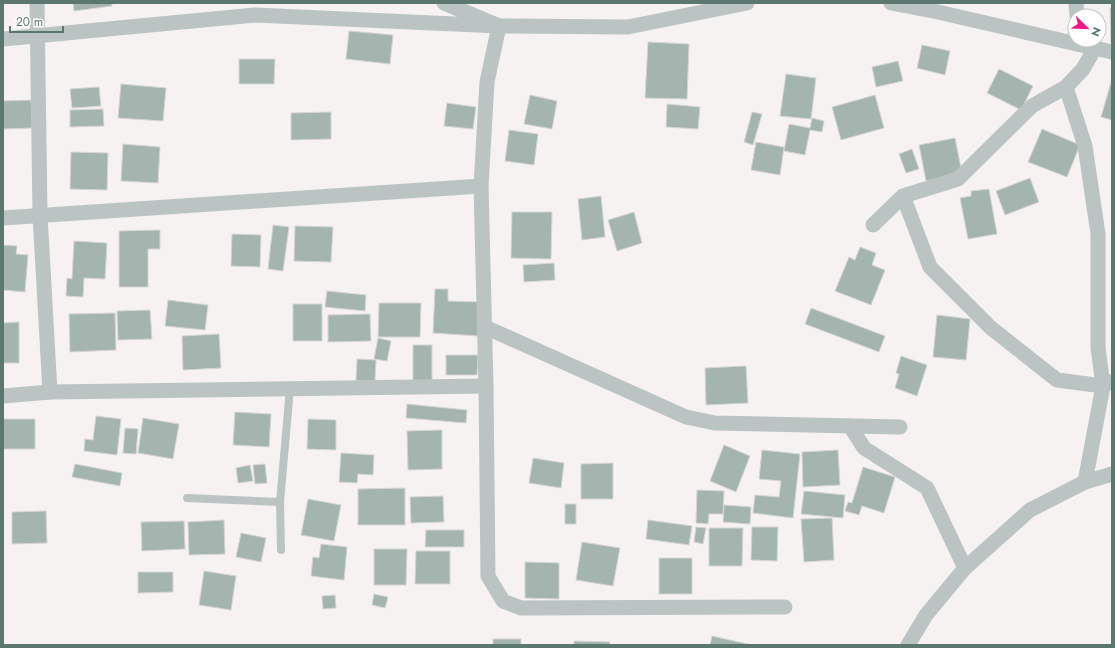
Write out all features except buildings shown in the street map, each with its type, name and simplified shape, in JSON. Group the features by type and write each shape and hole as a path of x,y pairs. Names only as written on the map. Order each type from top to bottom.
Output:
{"street":[{"path":"37,3 40,216 50,392"},
{"path":"444,3 499,26"},
{"path":"3,39 255,9 499,26 628,27 747,3"},
{"path":"891,3 1067,39"},
{"path":"499,26 487,82 481,186 485,327 488,576 503,601 521,608 785,607"},
{"path":"1080,48 1083,69"},
{"path":"873,225 903,196 958,178 1032,106 1066,87 1083,69 1095,48 1112,52"},
{"path":"1066,87 1085,146 1098,234 1098,347 1107,384 1085,482"},
{"path":"3,218 481,186"},
{"path":"903,196 930,267 991,328 1057,380 1107,384"},
{"path":"485,327 686,417 715,423 900,427"},
{"path":"3,396 50,392 486,386"},
{"path":"850,426 864,448 927,488 965,568"},
{"path":"908,645 926,615 965,568 1030,510 1085,482 1112,474"}],"lane":[{"path":"281,550 280,502 290,388"},
{"path":"187,498 280,502"}]}
